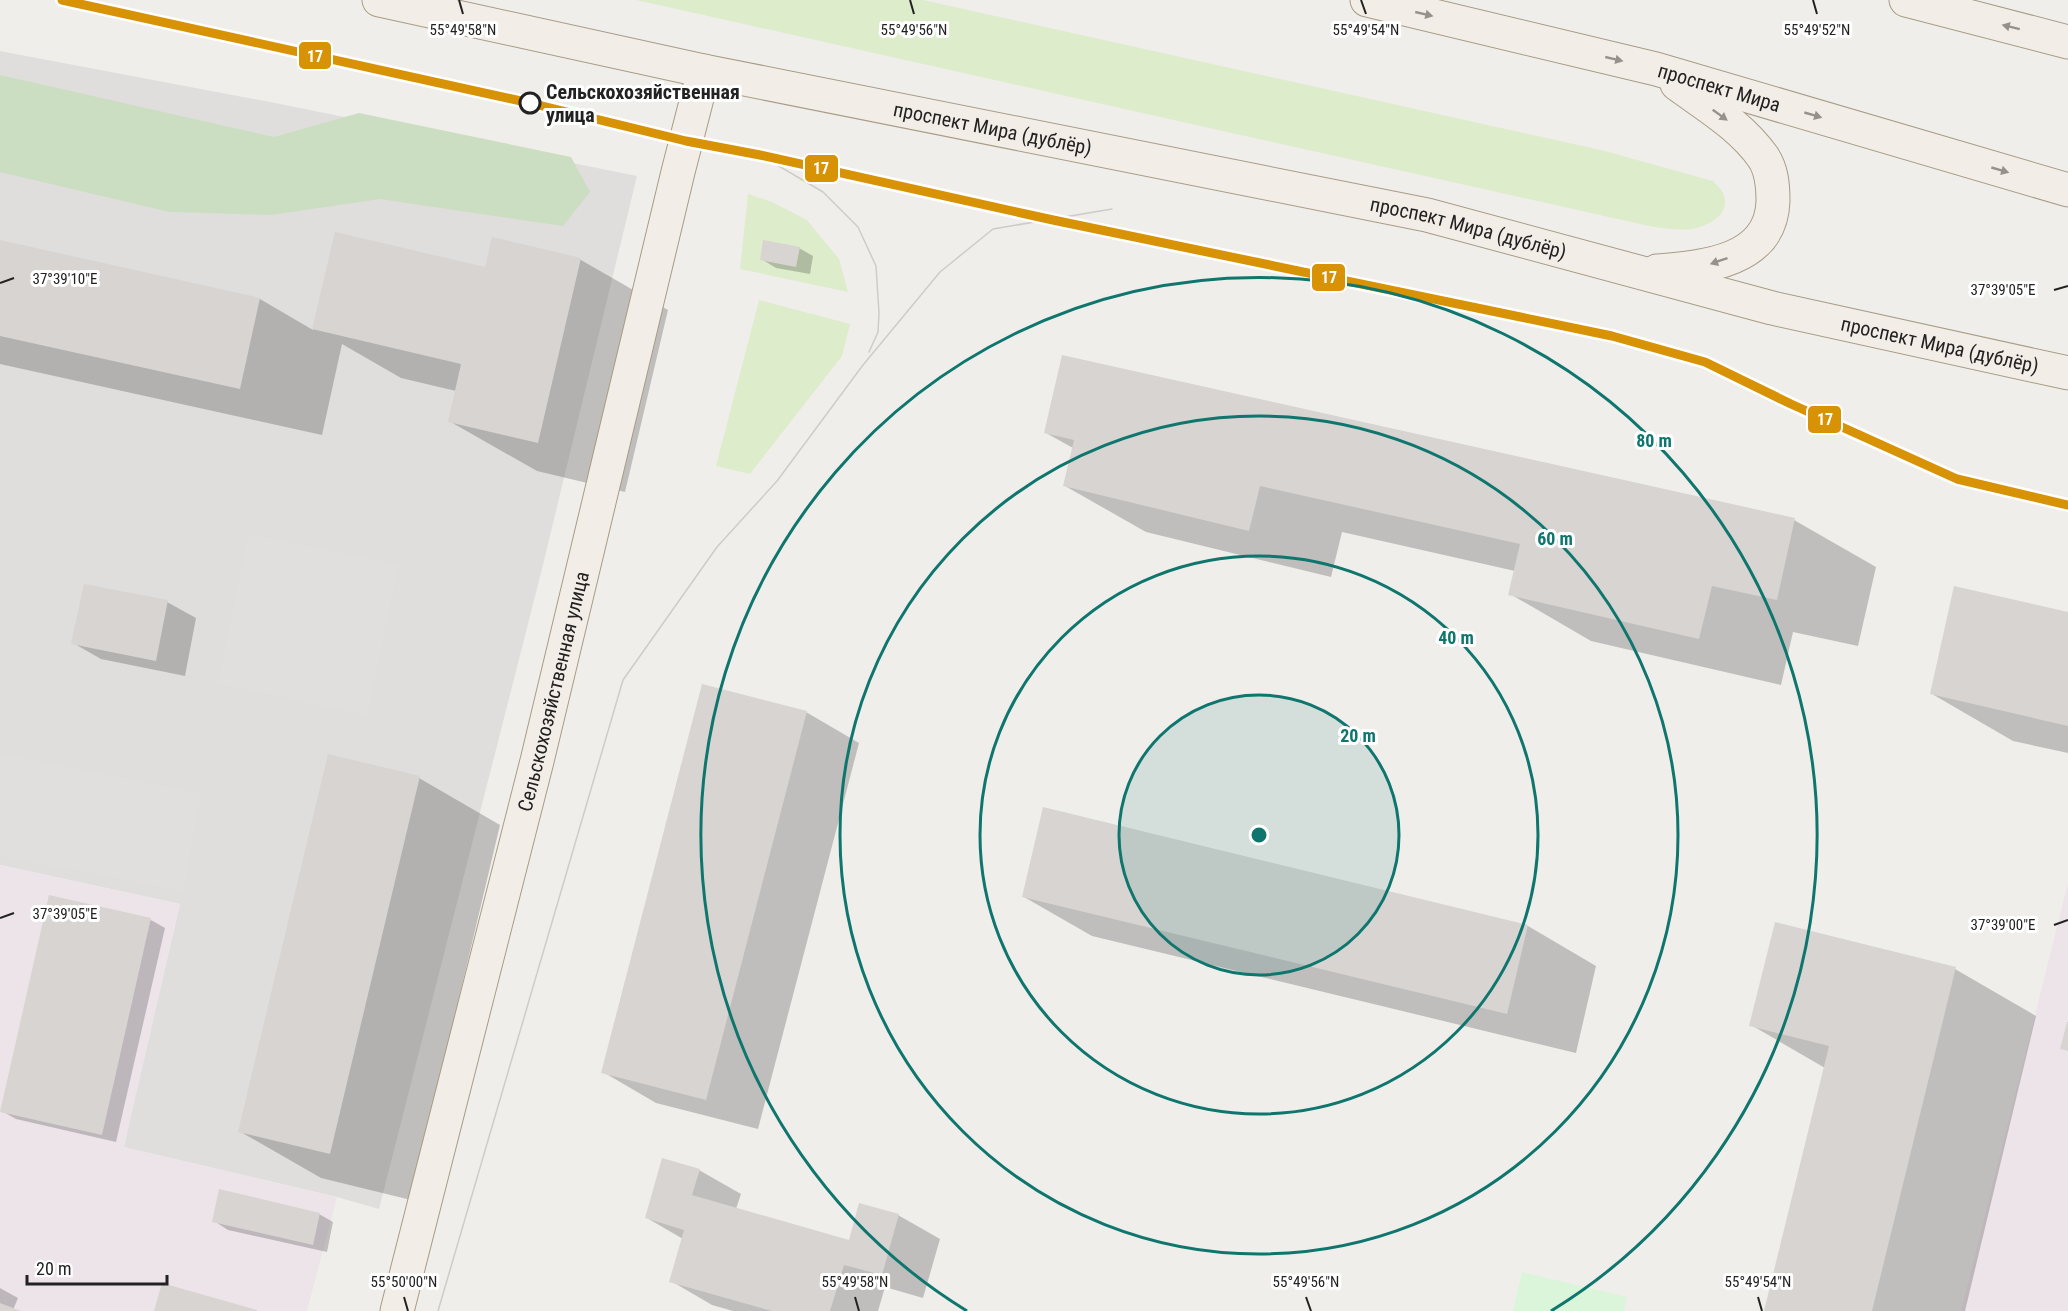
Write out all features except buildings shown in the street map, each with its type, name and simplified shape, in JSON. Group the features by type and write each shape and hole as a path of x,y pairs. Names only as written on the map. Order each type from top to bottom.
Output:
{"main road":[{"name":"проспект Мира (дублёр)","path":"379,0 704,71 1427,215 1772,308 2068,373"},
{"name":"проспект Мира","path":"1367,0 1656,69 2068,190"},
{"path":"1906,0 2068,42"},
{"name":"проспект Мира (дублёр)","path":"1603,264 1657,271 1709,265 1744,252 1765,233 1772,208 1773,182 1764,159 1736,126 1656,69"},
{"name":"Сельскохозяйственная улица","path":"397,1311 537,761 704,71"}],"shaded area":[{"path":"0,51 275,103 637,176 541,573 379,1209 123,1147 180,904 0,865"},
{"path":"249,534 398,565 367,715 218,684"},
{"path":"0,754 201,793 183,891 0,856"},
{"path":"0,865 180,904 124,1147 337,1197 307,1311 0,1311"},
{"path":"2068,883 2068,1311 1961,1311"}],"green space":[{"path":"636,0 923,0 1601,150 1713,181 1724,196 1724,209 1711,222 1698,228 1681,230 1649,226"},
{"path":"0,75 274,137 359,113 571,157 590,192 563,226 380,199 271,215 170,212 0,172"},
{"path":"748,194 772,202 807,220 839,259 848,292 740,269"},
{"path":"759,300 850,324 842,356 750,474 716,466"},
{"path":"1522,1272 1627,1297 1624,1311 1513,1311"}],"tram line":[{"path":"760,155 823,192 858,227 876,266 878,332 869,352"},
{"path":"438,1311 623,680 717,547 777,481 863,365 940,272 993,229 1112,209"}],"transit line":[{"name":"17","path":"62,0 530,103 686,141 1612,336 1705,362 1791,404 1957,479 2068,505"}],"place":[{"name":"Сельскохозяйственная улица","path":"530,103"}]}
